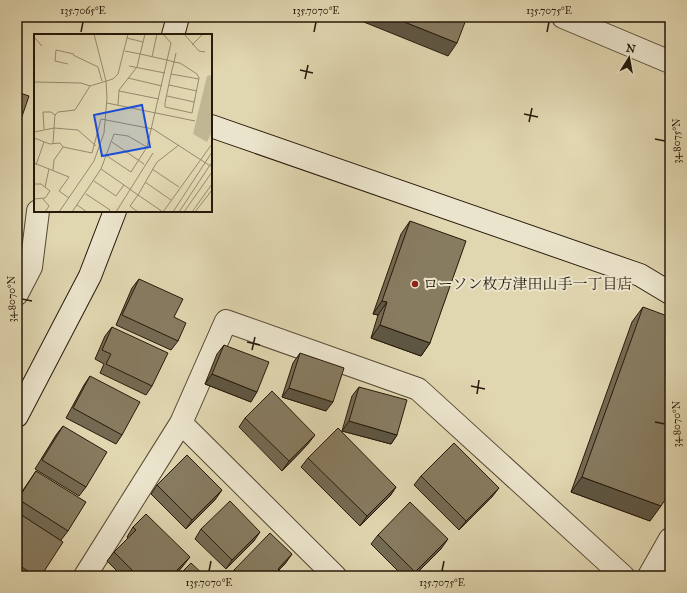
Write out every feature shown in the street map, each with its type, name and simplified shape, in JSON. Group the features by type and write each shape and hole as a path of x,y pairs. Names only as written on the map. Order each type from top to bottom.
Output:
{"street":[{"path":"173,34 178,17"},
{"path":"563,17 670,62"},
{"path":"212,126 640,275 670,293"},
{"path":"17,294 31,267 38,212"},
{"path":"17,416 90,276 115,212"},
{"path":"85,576 181,423 226,321 418,389 623,576"},
{"path":"181,423 335,576"},
{"path":"650,576 670,539"}],"building":[{"path":"392,17 467,17 457,43"},
{"path":"17,92 29,96 17,131"},
{"name":"ローソン枚方津田山手一丁目店","path":"410,221 466,241 430,343 380,325 387,302 382,301"},
{"path":"139,279 183,299 174,317 186,323 178,341 122,315"},
{"path":"643,307 670,317 670,492 661,506 582,477"},
{"path":"112,327 168,353 152,386 106,364 111,354 102,350"},
{"path":"224,345 269,362 257,392 212,374"},
{"path":"300,353 344,368 333,402 289,388"},
{"path":"90,376 140,402 122,435 73,408"},
{"path":"359,387 407,400 397,435 349,421"},
{"path":"272,391 315,435 289,461 245,418"},
{"path":"63,426 107,452 86,487 42,460"},
{"path":"338,428 396,487 367,516 308,458"},
{"path":"454,443 499,488 466,521 421,476"},
{"path":"187,455 222,490 192,520 157,485"},
{"path":"36,471 86,502 68,531 18,499"},
{"path":"230,501 260,532 232,560 201,529"},
{"path":"410,502 448,539 415,572 378,535"},
{"path":"17,512 63,542 41,576 36,576 17,564"},
{"path":"146,514 190,557 171,576 138,576 114,552 136,530 133,527"},
{"path":"270,533 292,554 278,569 285,576 240,576 234,570"},
{"path":"191,563 205,576 178,576"}],"place":[{"name":"ローソン枚方津田山手一丁目店","path":"415,284"}]}
